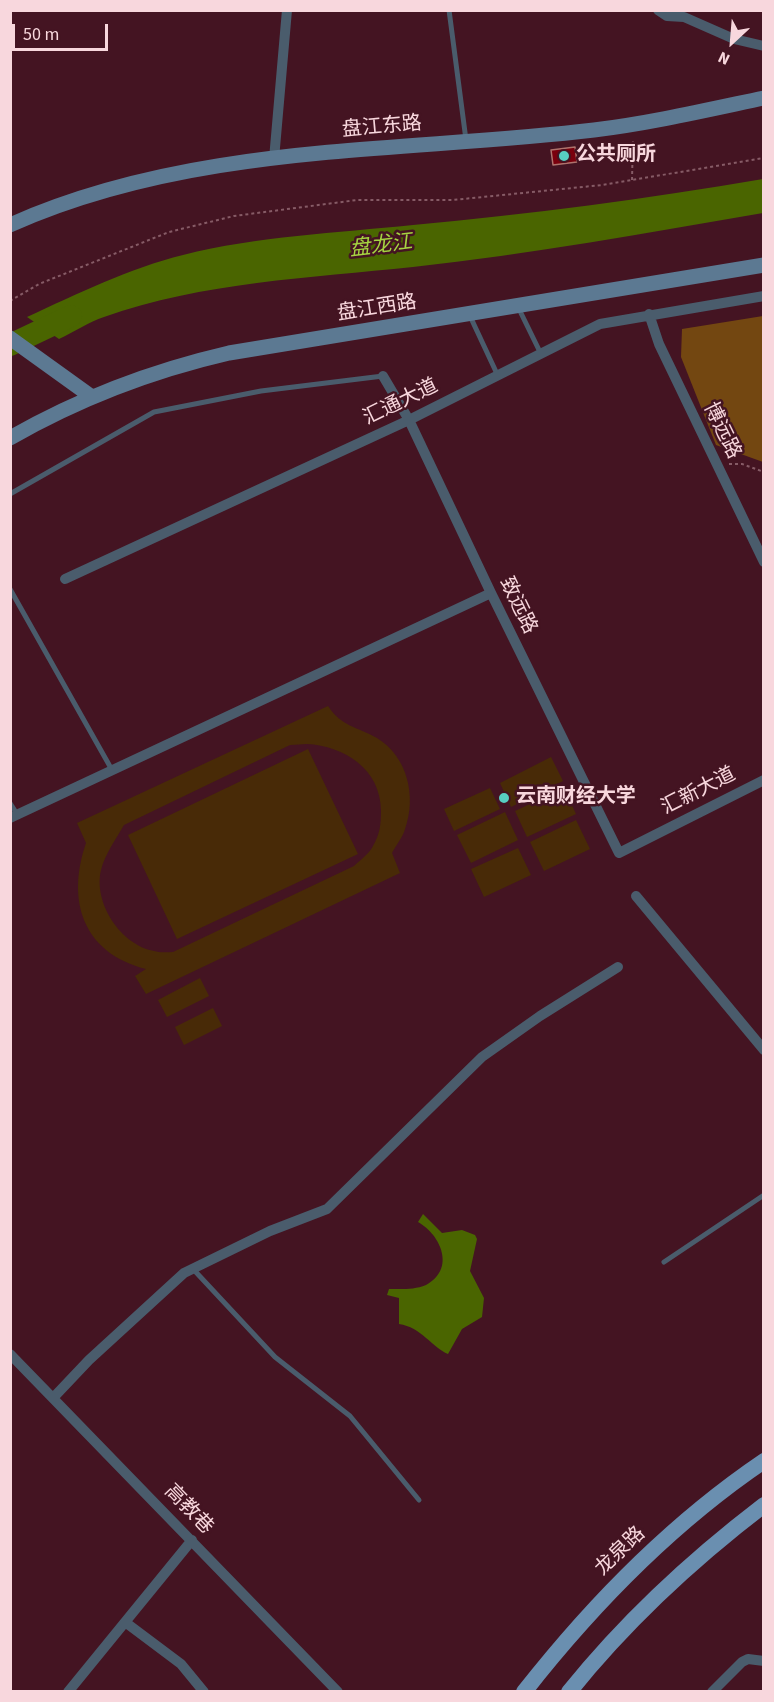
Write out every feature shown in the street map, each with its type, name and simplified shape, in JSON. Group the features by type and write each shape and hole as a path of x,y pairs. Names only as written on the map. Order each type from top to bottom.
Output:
{"main road":[{"name":"龙泉路","path":"524,1692 560,1646 617,1583 712,1499 764,1461"},
{"path":"569,1692 643,1609 686,1568 764,1505"}],"street":[{"path":"274,159 287,10"},
{"path":"657,10 667,16 684,17 734,39 764,46"},
{"name":"盘江东路","path":"10,225 99,192 192,170 274,159 634,123 764,98"},
{"name":"盘江西路","path":"10,438 92,396 125,382 182,364 229,353 764,265"},
{"name":"汇通大道","path":"65,579 409,420 600,324 764,296"},
{"name":"博远路","path":"649,314 659,344 764,562"},
{"path":"10,338 92,396"},
{"name":"致远路","path":"383,375 409,420 491,593 620,853"},
{"path":"14,816 491,593"},
{"name":"汇新大道","path":"620,853 764,780"},
{"path":"636,896 764,1050"},
{"path":"53,1398 89,1360 192,1268 270,1231 327,1209 482,1057 540,1016 618,966"},
{"name":"高教巷","path":"10,1354 338,1692"},
{"path":"68,1692 192,1540"},
{"path":"125,1622 181,1665 201,1690"},
{"path":"711,1692 742,1662 748,1659 764,1661"}],"lane":[{"path":"449,10 466,141"},
{"path":"518,306 541,354"},
{"path":"469,315 498,375"},
{"path":"10,494 154,412 261,391 383,375"},
{"path":"10,589 112,770"},
{"path":"10,803 14,816"},
{"path":"664,1262 764,1195"},
{"path":"192,1268 275,1357 350,1416 419,1500"}],"path":[{"path":"632,180 634,123"},
{"path":"10,301 39,284 158,236 234,216 357,200 453,200 632,180 764,158"},
{"path":"717,464 742,464 764,472"}],"shaded area":[{"path":"764,316 763,462 716,445 681,357 682,329"},
{"path":"328,706 344,722 377,738 396,755 407,778 409,790 410,803 405,829 392,853 400,873 146,994 135,976 146,969 107,951 94,937 85,922 78,885 80,864 86,843 77,823","holes":["290,745 321,746 334,749 358,762 375,783 379,796 381,811 379,833 371,849 354,866 173,952 159,952 142,947 131,940 112,921 101,896 101,870 105,858 124,825"]},
{"path":"308,749 358,854 177,939 128,835"},
{"path":"551,757 563,781 511,807 500,783"},
{"path":"490,788 500,809 454,831 444,809"},
{"path":"564,788 576,814 527,837 515,811"},
{"path":"505,812 518,840 471,863 457,835"},
{"path":"576,820 590,849 544,871 530,842"},
{"path":"518,848 531,875 484,897 471,869"},
{"path":"200,978 209,996 167,1017 158,1000"},
{"path":"213,1008 222,1026 184,1045 175,1027"}],"water":[{"path":"763,179 763,213 501,256 296,278 218,289 141,305 104,317 59,339 27,317 124,274 163,260 240,243 588,205"},
{"path":"423,1214 442,1233 462,1230 475,1235 477,1239 470,1271 484,1298 482,1317 462,1329 448,1354 414,1329 399,1324 399,1298 387,1295 389,1289 426,1285 441,1270 443,1261 439,1243 418,1222"}],"building":[{"name":"公共厕所","path":"575,147 577,162 553,165 551,150"}],"waterway":[{"name":"盘龙江","path":"10,345 71,316"}],"place":[{"name":"公共厕所","path":"564,156"},
{"name":"云南财经大学","path":"504,798"}]}
